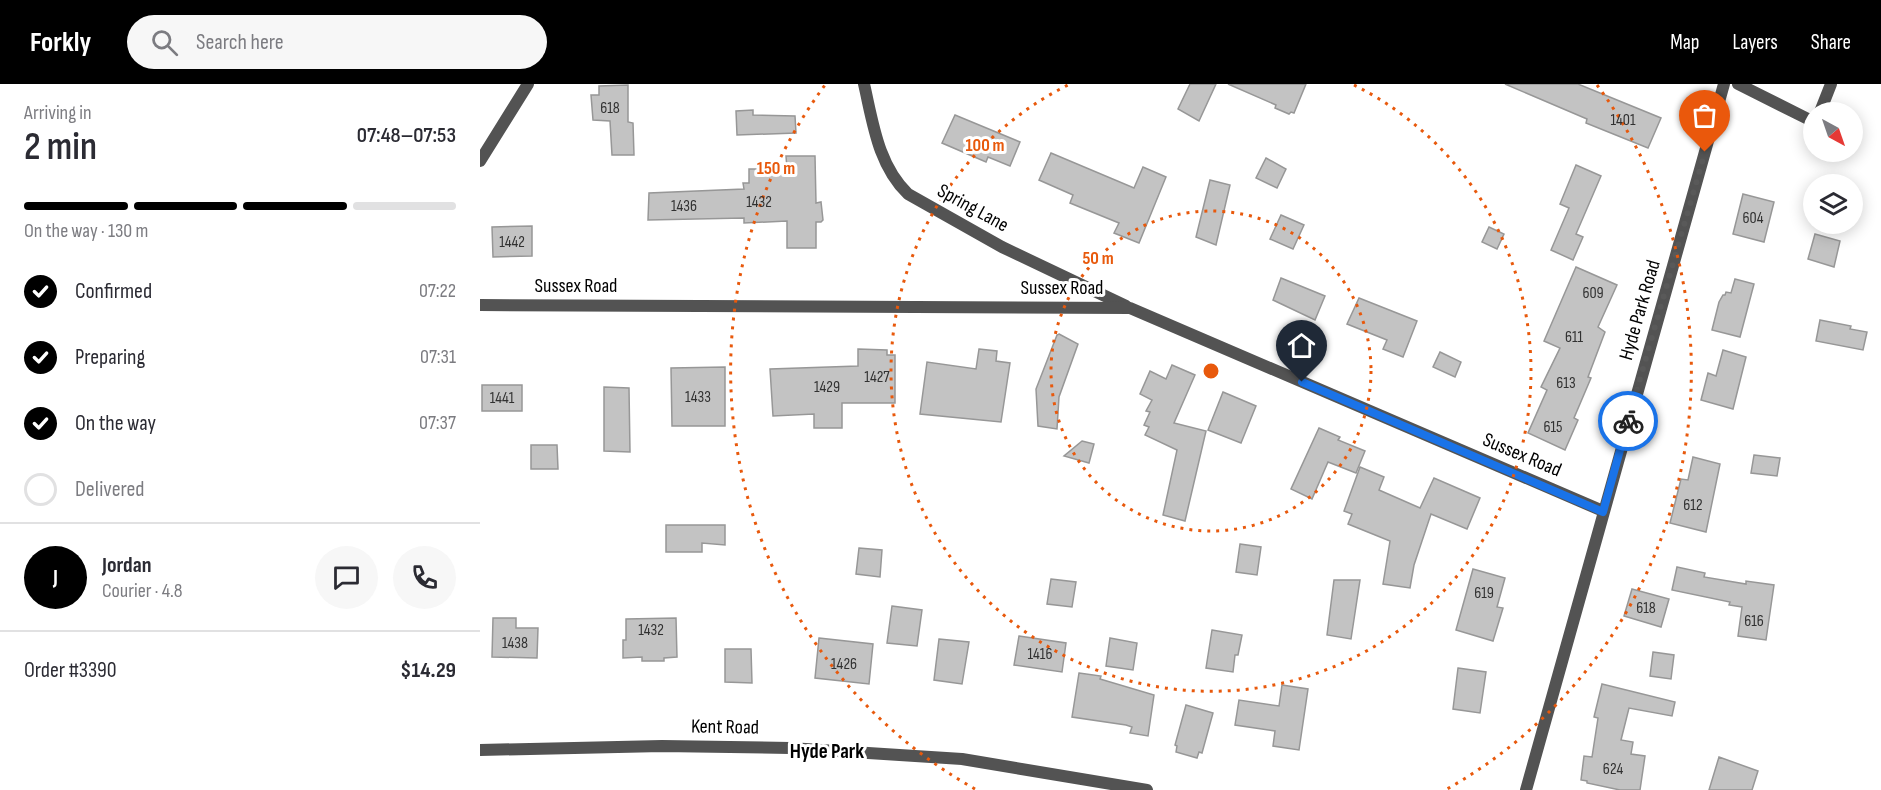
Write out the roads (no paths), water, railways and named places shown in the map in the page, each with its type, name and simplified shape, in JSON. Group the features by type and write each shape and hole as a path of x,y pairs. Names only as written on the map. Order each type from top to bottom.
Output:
{"street":[{"path":"480,161 528,84"},
{"name":"Spring Lane","path":"864,84 886,166 896,183 908,194 1002,247 1130,308"},
{"name":"Hyde Park Road","path":"1526,790 1724,84"},
{"path":"1738,84 1803,116"},
{"path":"1824,102 1831,84"},
{"name":"Sussex Road","path":"480,305 1130,308 1603,512"},
{"name":"Kent Road","path":"480,750 662,746 790,748 962,759 1147,790"}],"district":[{"name":"Hyde Park","path":"827,751"}]}
